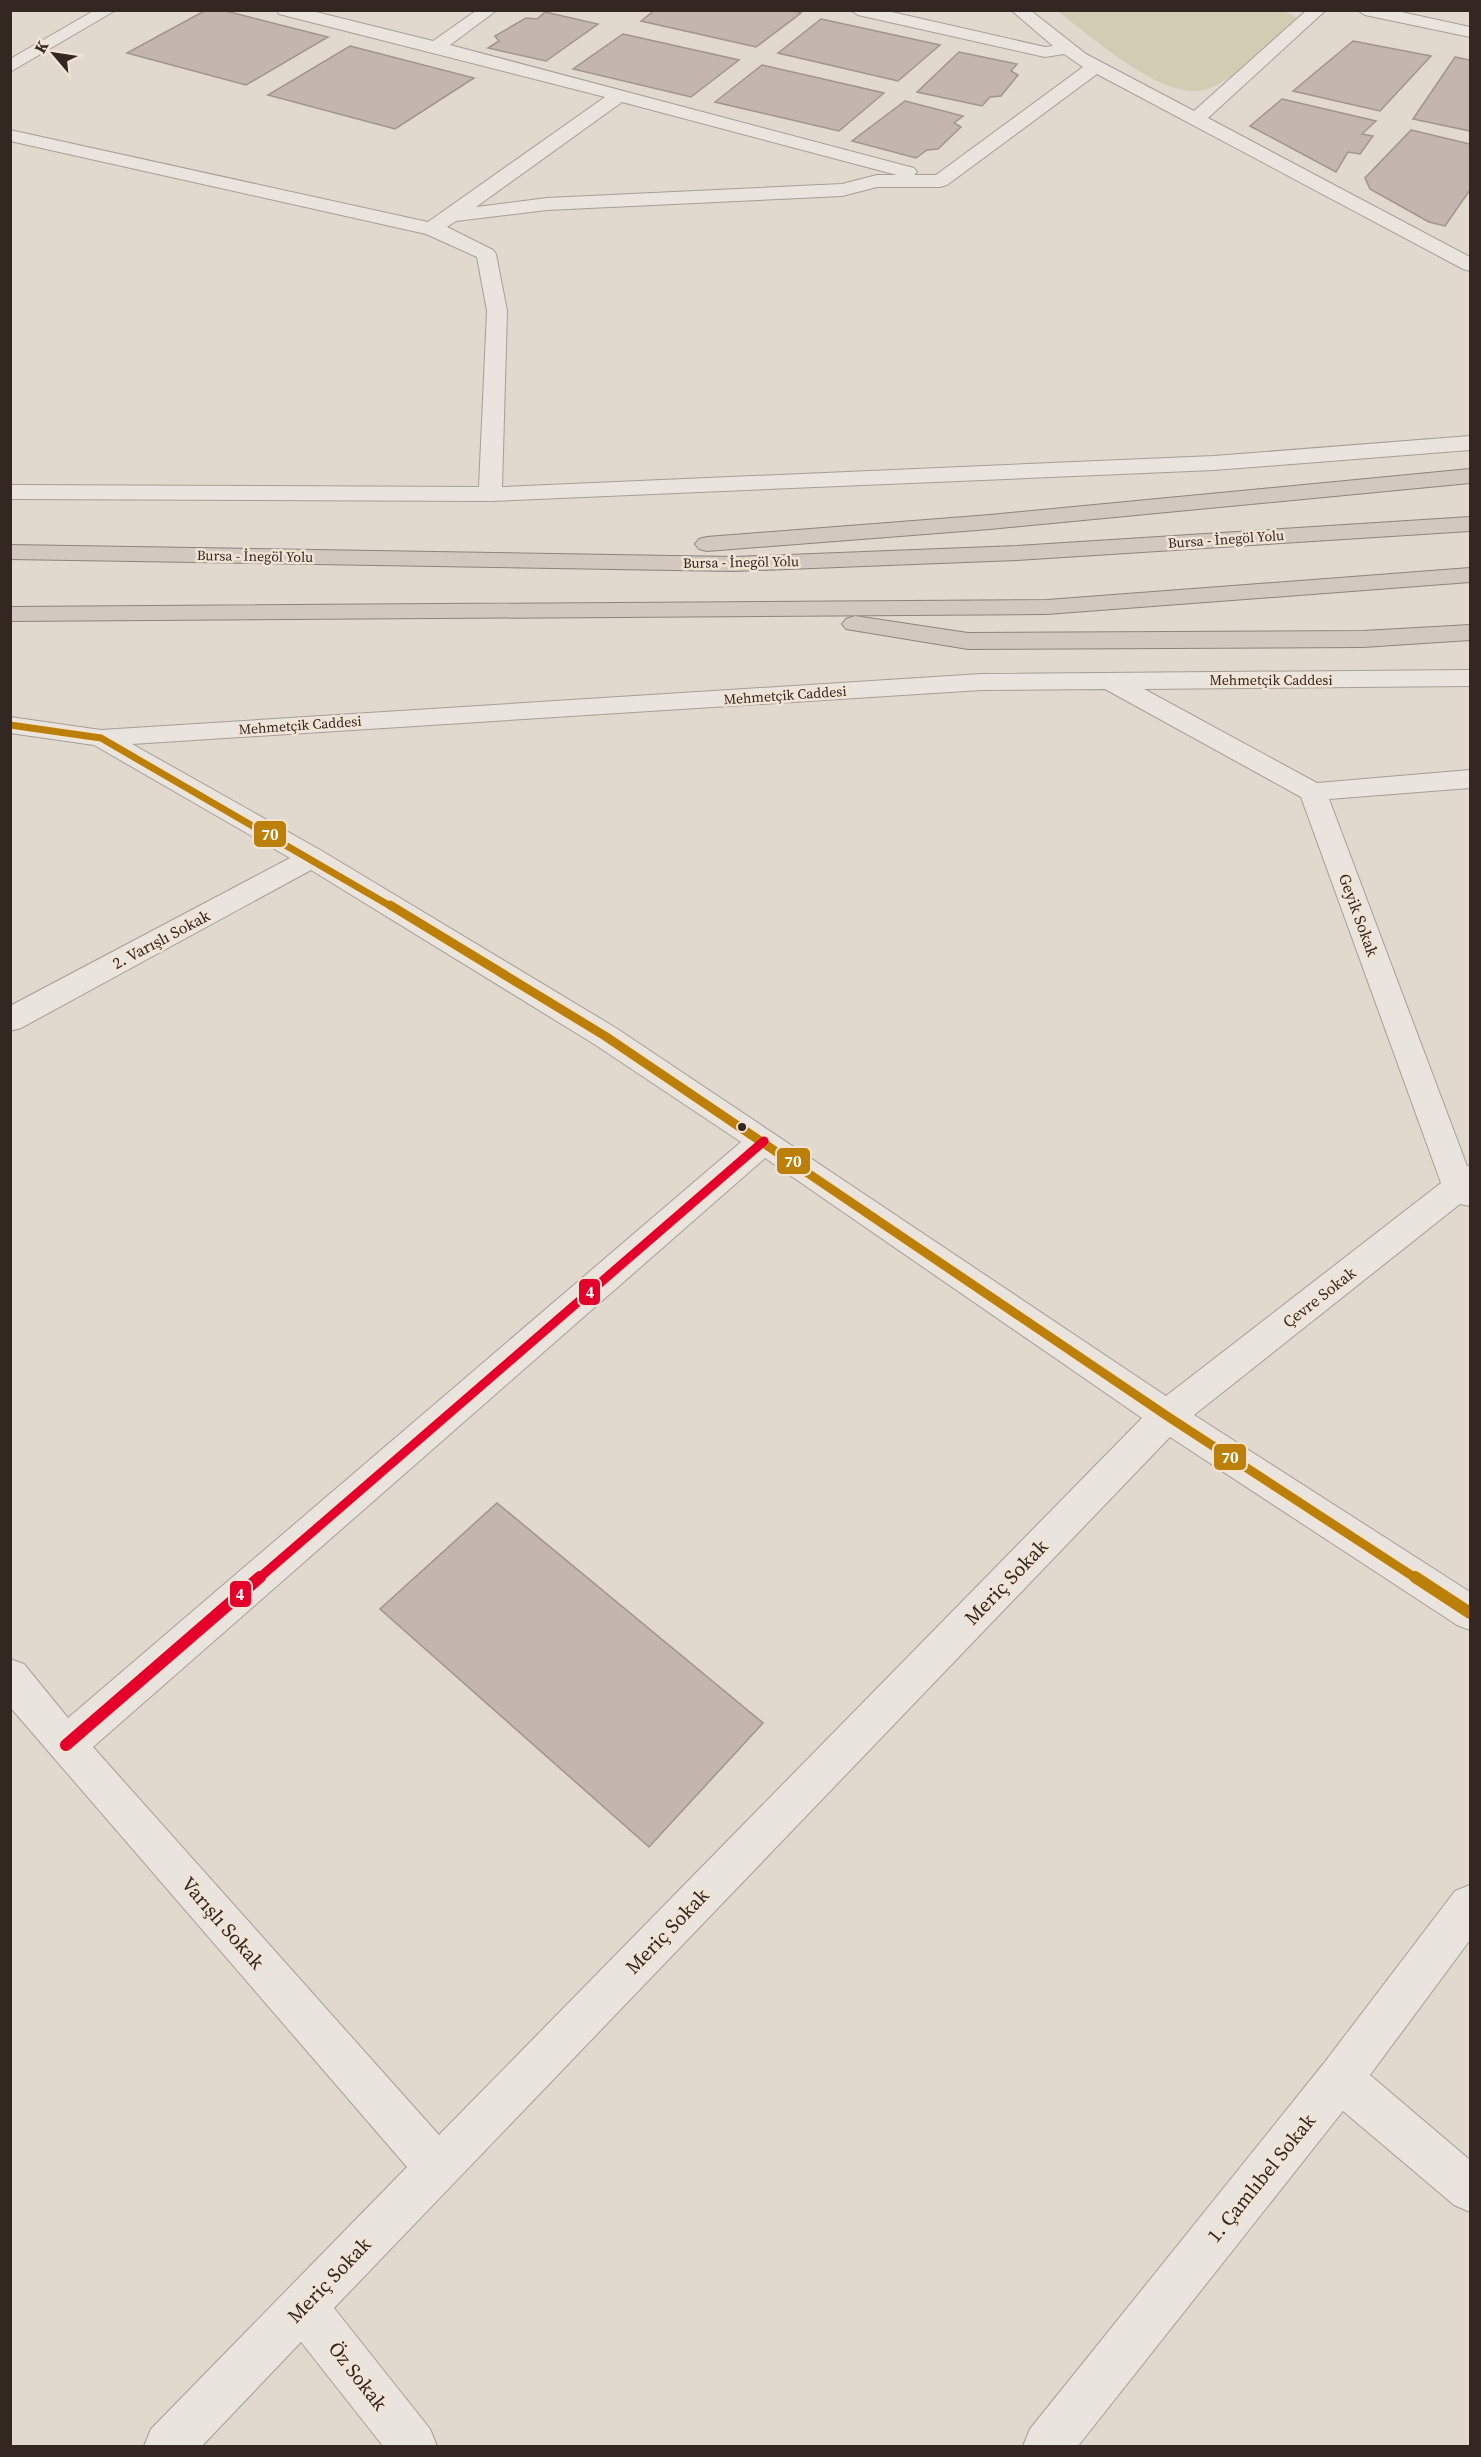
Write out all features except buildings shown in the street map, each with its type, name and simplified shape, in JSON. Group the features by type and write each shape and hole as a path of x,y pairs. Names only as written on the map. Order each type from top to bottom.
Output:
{"highway":[{"path":"485,561 990,522 1470,476"},
{"name":"Bursa - İnegöl Yolu","path":"10,552 734,564 1017,553 1470,524"},
{"path":"10,614 1047,607 1470,575"},
{"path":"753,609 968,641 1363,639 1470,633"}],"street":[{"path":"10,67 108,10"},
{"path":"285,10 436,47 940,181"},
{"path":"436,47 489,10"},
{"path":"858,10 1045,52 1065,49"},
{"path":"1019,10 1065,49 1095,66 1470,265"},
{"path":"1196,119 1318,10"},
{"path":"1365,10 1470,32"},
{"path":"451,216 547,204 842,190 877,182 940,181 1095,66"},
{"path":"430,230 619,96"},
{"path":"10,135 444,233 486,254 497,311 490,494"},
{"path":"10,492 490,494 1214,464 1470,443"},
{"name":"Mehmetçik Caddesi","path":"101,738 981,682 1470,678"},
{"path":"1110,681 1313,792 1470,779"},
{"path":"10,725 101,738 312,858 605,1036 764,1141 1167,1416 1470,1613"},
{"name":"Geyik Sokak","path":"1313,792 1467,1186"},
{"name":"2. Varışlı Sokak","path":"10,1020 312,858"},
{"path":"66,1745 764,1141"},
{"name":"Çevre Sokak","path":"1167,1416 1467,1186"},
{"name":"Meriç Sokak","path":"168,2446 1167,1416"},
{"name":"Varışlı Sokak","path":"10,1677 66,1745 438,2168"},
{"name":"1. Çamlıbel Sokak","path":"1047,2446 1340,2079 1470,1906"},
{"path":"1340,2079 1470,2189"},
{"name":"Öz Sokak","path":"303,2306 413,2446"}],"shaded area":[{"path":"1057,11 1284,11 1295,16 1299,25 1226,80 1204,90 1186,90 1147,76"}],"transit line":[{"name":"70","path":"10,725 101,738 312,858 605,1036 764,1141 1167,1416 1470,1613"},
{"name":"4","path":"66,1745 764,1141"}]}
